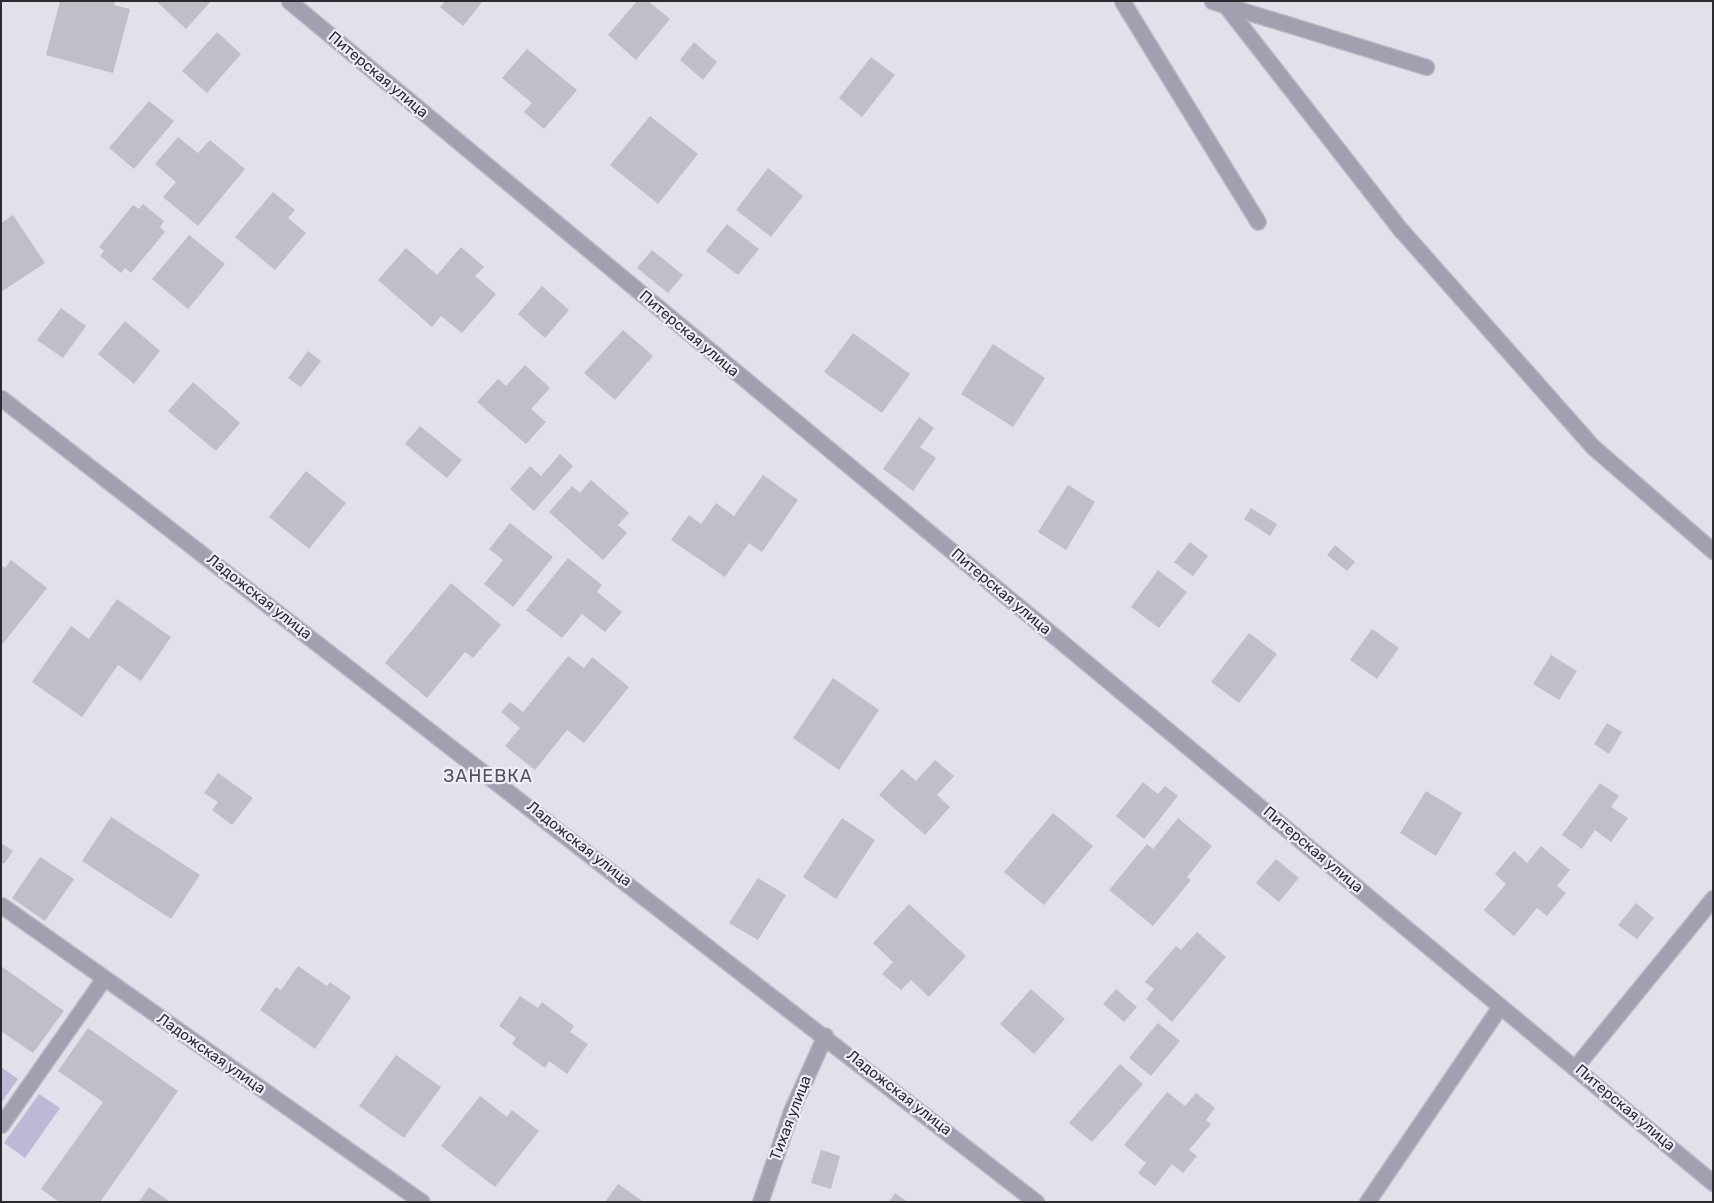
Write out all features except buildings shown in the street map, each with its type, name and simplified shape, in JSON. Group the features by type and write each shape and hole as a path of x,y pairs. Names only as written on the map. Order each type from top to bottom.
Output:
{"street":[{"name":"Питерская улица","path":"289,1 1500,1006 1576,1066 1713,1183"},
{"path":"1122,1 1258,222"},
{"path":"1218,3 1426,67"},
{"path":"1218,3 1401,230 1593,447 1713,551"},
{"name":"Ладожская улица","path":"1,398 825,1035 1036,1202"},
{"path":"1576,1066 1713,898"},
{"name":"Ладожская улица","path":"1,905 422,1202"},
{"path":"1,1125 104,978"},
{"path":"1367,1202 1500,1006"},
{"name":"Тихая улица","path":"760,1202 791,1111 825,1035"}],"shaded area":[{"path":"1,1067 18,1079 1,1103"},
{"path":"39,1094 60,1108 25,1158 4,1143"}],"district":[{"name":"ЗАНЕВКА","path":"488,776"}]}
